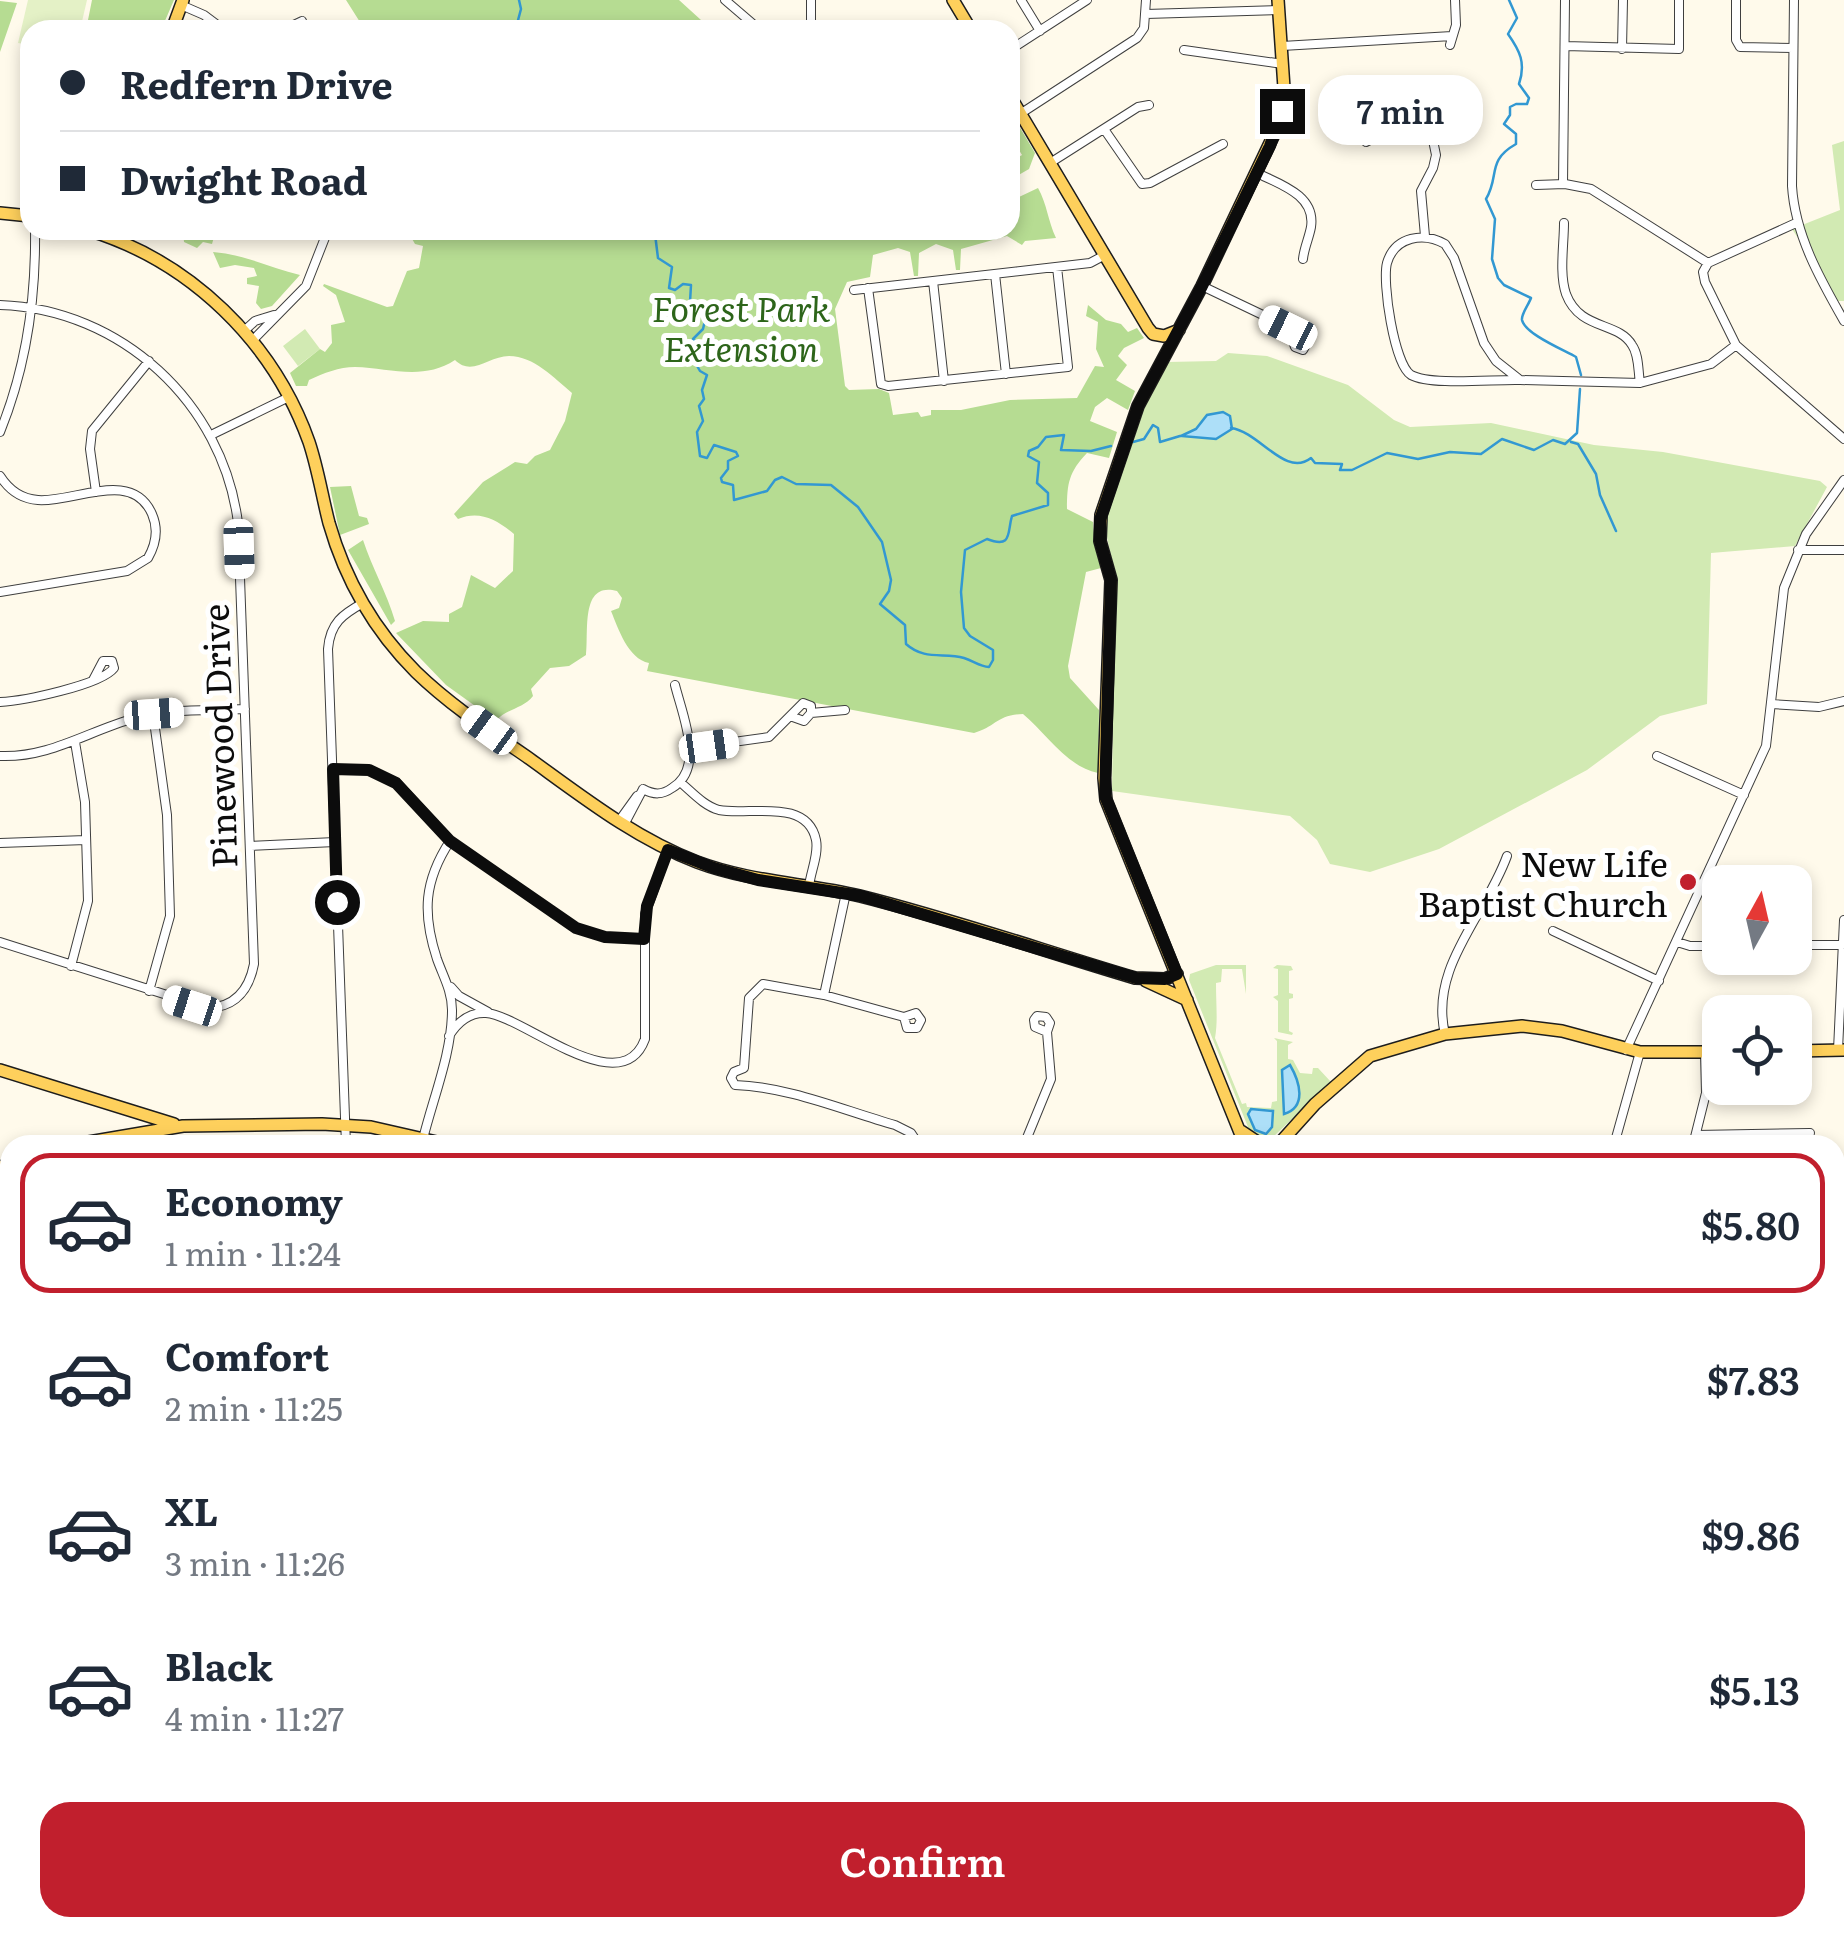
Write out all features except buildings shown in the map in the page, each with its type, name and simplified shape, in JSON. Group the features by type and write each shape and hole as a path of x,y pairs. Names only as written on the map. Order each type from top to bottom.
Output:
{"main road":[{"path":"1242,1135 1105,796 1111,580 1099,532 1103,505 1134,415 1202,286 1281,115 1283,64 1278,5"},
{"path":"1020,114 1164,356"},
{"path":"126,240 184,277 248,336 288,396 314,456 337,547 363,602 388,640 432,686 620,824 668,850 744,876 846,893 1148,979 1188,1000"},
{"path":"1153,334 1164,336 1179,330"},
{"path":"1148,979 1170,956"},
{"path":"1148,979 1177,974"},
{"path":"1287,1135 1315,1104 1370,1056 1445,1034 1522,1026 1562,1031 1626,1050 1702,1053"},
{"path":"1812,1051 1841,1050"},
{"path":"0,1070 183,1126"},
{"path":"114,1135 122,1110"},
{"path":"120,1135 183,1126 345,1124 398,1135"},
{"path":"1240,1130 1248,1135"}],"street":[{"path":"725,0 748,20"},
{"path":"1021,0 1040,31"},
{"path":"1020,44 1086,0"},
{"path":"1020,114 1137,38 1144,28 1146,0"},
{"path":"1212,0 1213,13"},
{"path":"1282,46 1451,40 1456,25 1454,0"},
{"path":"1563,184 1565,0"},
{"path":"1622,49 1623,0"},
{"path":"1566,46 1678,49 1679,0"},
{"path":"1736,0 1736,40 1742,49 1793,48"},
{"path":"1794,0 1792,186 1796,222 1844,321"},
{"path":"182,3 210,20"},
{"path":"1146,14 1213,13 1278,5"},
{"path":"1184,50 1283,64"},
{"path":"1050,162 1149,105"},
{"path":"1426,236 1421,194 1435,163 1427,111"},
{"path":"1104,129 1142,184 1223,144"},
{"path":"1366,142 1378,136 1431,138"},
{"path":"1256,173 1296,194 1307,205 1311,224 1303,260"},
{"path":"1536,185 1563,184 1594,190 1708,263"},
{"path":"1796,222 1708,263 1702,272 1736,345 1844,439"},
{"path":"1564,224 1565,290 1571,303 1592,324 1629,340 1636,355 1640,383"},
{"path":"1520,380 1496,361 1484,343 1448,247 1426,236 1398,246 1387,264 1394,342 1401,364 1411,374 1428,381 1640,383 1711,364 1736,345"},
{"path":"0,432 15,391 32,307 35,240"},
{"path":"248,336 266,330 274,315 298,298 310,280 324,240"},
{"path":"854,290 1090,264 1106,255"},
{"path":"868,288 882,385 944,381 1068,367 1057,267"},
{"path":"995,274 1006,374"},
{"path":"933,281 944,381"},
{"path":"1202,286 1288,328"},
{"name":"Pinewood Drive","path":"0,304 32,307 92,326 149,360 189,403 225,470 236,510 254,964 244,990 232,1002 212,1008 149,992 0,942"},
{"path":"96,492 90,449 92,431 149,360"},
{"path":"0,391 15,391"},
{"path":"210,436 288,396"},
{"path":"1626,1050 1766,746 1781,602 1798,550 1844,480"},
{"path":"0,592 127,571 145,562 156,538 156,522 148,506 130,492 96,492 40,500 20,495 2,481"},
{"path":"1798,550 1844,550"},
{"path":"346,1135 329,639 338,619 363,602"},
{"path":"0,702 35,698 93,680"},
{"path":"620,824 643,789 660,793 680,782 689,764 690,748 675,685"},
{"path":"1771,704 1819,707 1844,701"},
{"path":"690,748 769,737 790,716 803,703 810,706 808,719 802,722 790,716"},
{"path":"0,756 39,754 116,724 154,714 245,709"},
{"path":"811,713 845,710"},
{"path":"149,992 170,916 166,808 154,714"},
{"path":"72,966 87,912 84,794 75,742"},
{"path":"1657,756 1744,795"},
{"path":"333,769 369,770 396,783 450,841 583,931 617,939 644,939"},
{"path":"680,782 717,809 782,812 802,820 816,844 808,887"},
{"path":"0,843 86,840"},
{"path":"432,1135 452,1014 448,984 432,940 428,896 433,870 450,841"},
{"path":"251,846 335,842"},
{"path":"448,984 458,996 580,1056 617,1062 629,1058 640,1050 644,1039 647,906 668,850"},
{"path":"1445,1034 1440,996 1452,961 1497,884 1507,856"},
{"path":"824,995 846,893"},
{"path":"1841,1050 1844,920"},
{"path":"1553,931 1658,981"},
{"path":"1677,942 1702,946"},
{"path":"1812,946 1842,945"},
{"path":"753,1084 744,1068 748,998 757,988 772,984 904,1017"},
{"path":"449,1036 459,1022 488,1012"},
{"path":"1028,1135 1050,1082 1047,1032"},
{"path":"1617,1135 1640,1052"},
{"path":"744,1068 732,1074 733,1083 753,1084 903,1128 915,1135"},
{"path":"1703,1105 1696,1135 1810,1133"}],"green space":[{"path":"28,0 87,0 82,20 23,20"},
{"path":"92,0 174,0 165,20 88,20"},
{"path":"346,0 679,0 701,20 359,20"},
{"path":"0,1 17,3 0,52"},
{"path":"1020,128 1035,153 1029,169 1020,174"},
{"path":"1844,141 1844,301 1827,301 1811,258 1792,229 1840,210 1832,145"},
{"path":"1038,188 1056,238 1025,241 1022,245 1014,240 1020,240 1020,197"},
{"path":"213,240 212,244 203,242 197,248 184,242"},
{"name":"Forest Park Extension","path":"413,240 993,240 961,249 960,270 956,270 953,250 936,244 919,253 918,276 914,276 910,252 898,248 873,255 870,277 847,282 835,309 845,386 849,390 879,389 889,393 893,415 918,412 921,417 931,415 931,410 961,410 1010,400 1077,398 1095,366 1104,367 1096,349 1098,322 1086,316 1088,305 1128,332 1137,328 1144,338 1124,348 1118,356 1127,365 1116,380 1135,391 1128,410 1107,398 1095,407 1090,421 1117,432 1109,458 1087,453 1070,478 1068,492 1067,509 1093,522 1101,568 1086,572 1068,666 1070,678 1099,710 1098,773 1067,757 1023,714 974,733 647,671 649,663 635,656 611,611 619,608 622,598 617,591 597,593 592,601 586,655 569,666 550,668 531,689 533,696 529,700 496,721 446,685 396,633 423,621 449,622 449,614 462,607 471,575 495,588 513,571 514,534 488,518 458,519 454,514 483,482 515,462 527,464 550,450 565,421 572,393 535,364 509,356 468,367 455,360 419,372 343,368 309,380 307,386 296,386 290,373 320,349 325,352 332,343 331,325 345,322 336,295 324,284 393,306 407,271 419,268 423,246"},
{"path":"213,252 300,275 272,306 261,309 256,303 259,286 247,284 247,278 257,276 254,268 220,268"},
{"path":"305,329 320,349 298,366 283,346"},
{"path":"1228,353 1267,356 1348,385 1394,420 1410,427 1491,423 1594,445 1663,452 1820,481 1827,487 1795,546 1711,553 1707,704 1660,716 1587,770 1439,849 1370,872 1330,864 1317,840 1290,816 1112,791 1115,576 1104,522 1149,390 1167,362 1216,361"},
{"path":"351,486 359,516 367,518 369,524 340,535 330,487"},
{"path":"363,540 392,611 395,621 391,625 348,550"},
{"path":"1216,965 1246,965 1246,994 1242,969 1222,969 1221,982 1216,983 1215,1038 1242,1104 1271,1108 1272,1102 1277,1101 1274,1038 1293,1042 1288,1045 1288,1059 1293,1060 1300,1073 1312,1074 1313,1068 1318,1068 1331,1082 1275,1135 1250,1132 1189,980 1190,974"},
{"path":"1291,966 1293,970 1289,971 1292,1035 1278,1032 1278,1001 1273,997 1278,995 1278,969 1273,968"}],"water":[{"path":"1223,412 1230,416 1232,429 1216,439 1181,436 1196,429 1207,415"},
{"path":"1290,1065 1299,1086 1299,1100 1284,1114 1282,1070"},
{"path":"1251,1109 1273,1111 1272,1127 1266,1134 1255,1130 1248,1114"}],"waterway":[{"path":"518,20 519,0"},
{"path":"1509,0 1517,18 1508,34 1521,57 1519,84 1529,98 1527,104 1510,107 1504,124 1516,134 1516,144 1497,163 1486,199 1495,219 1492,259 1504,285 1531,298 1522,318 1525,325 1576,357 1581,375"},
{"path":"656,240 658,258 672,267 669,288 691,285 689,319 699,313 706,316 703,329 693,339 700,346 692,357 707,375 702,390 704,399 699,406 703,421 697,432 700,456 707,458 714,445 736,452 738,456 728,461 728,469 721,478 733,485 734,500 767,491 782,477 796,484 831,485 858,507 882,542 891,580 880,604 905,625 906,644 913,649 957,656 989,667 993,650 964,628 961,592 965,550 987,539 1005,540 1012,516 1048,505 1048,493 1037,483 1039,462 1028,456 1046,437 1064,435 1061,450 1091,451 1111,446"},
{"path":"1231,428 1292,462 1311,458 1315,463 1342,464 1340,470 1352,470 1387,453 1418,459 1450,452 1481,454 1502,439 1534,450 1553,440 1565,444 1577,433 1580,389"},
{"path":"1133,442 1144,439 1153,425 1158,428 1160,442 1180,436"},
{"path":"1571,442 1578,444 1596,474 1600,495 1616,531"}],"place":[{"name":"New Life Baptist Church","path":"1688,882"}],"route":[{"path":"337,902 333,769 358,768 382,774 396,783 450,841 572,925 598,936 644,939 651,890 668,850 758,880 861,896 1136,978 1165,979 1177,974 1105,796 1111,580 1100,541 1100,520 1116,465 1149,381 1202,286 1270,146 1282,111"}]}
